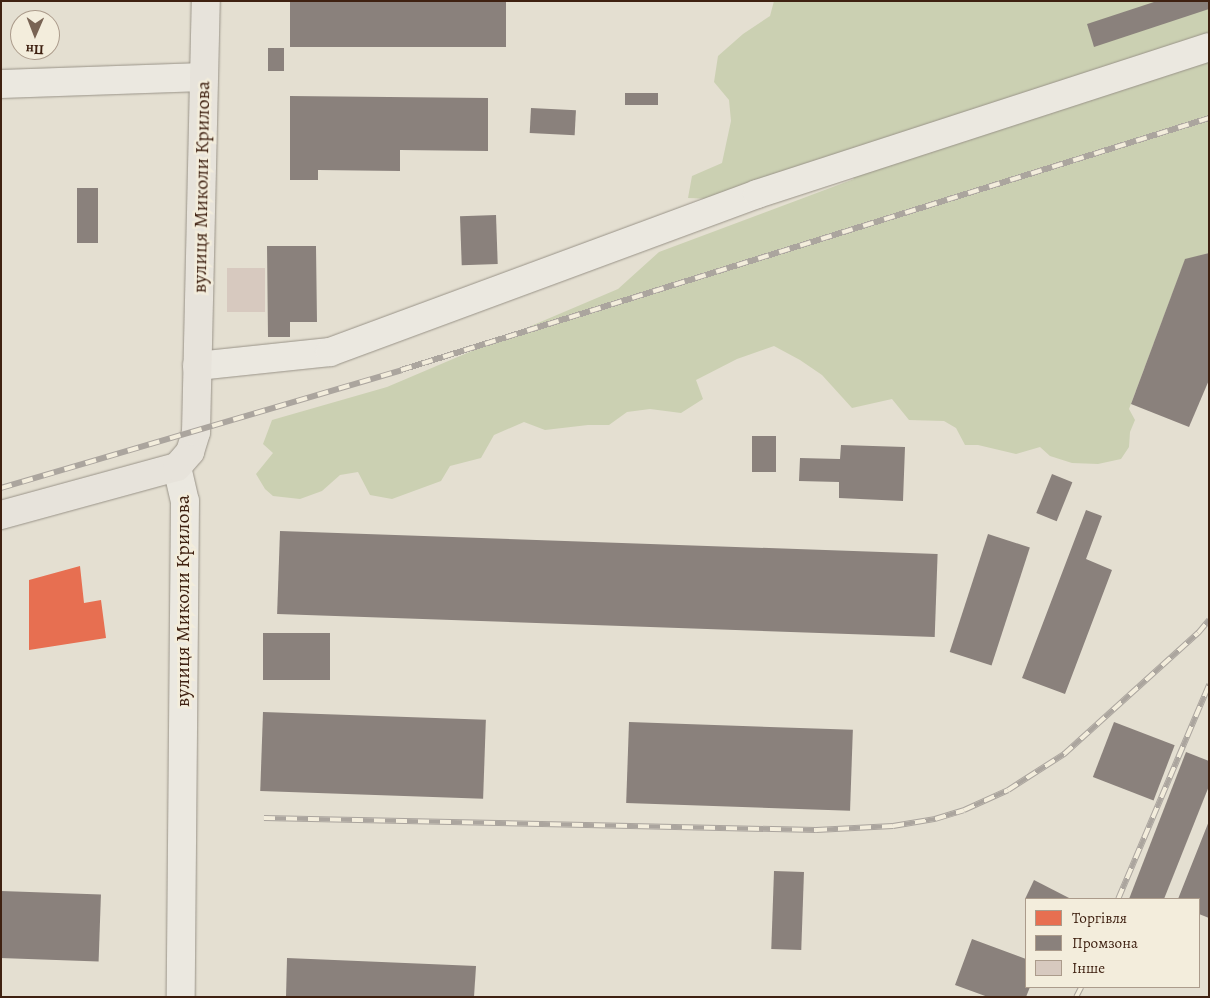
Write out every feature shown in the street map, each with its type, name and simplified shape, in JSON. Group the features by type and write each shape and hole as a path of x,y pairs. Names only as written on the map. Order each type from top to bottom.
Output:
{"main road":[{"name":"вулиця Миколи Крилова","path":"177,467 190,452 196,432 206,1"},
{"path":"1,515 177,467"}],"street":[{"path":"197,366 330,352 757,194 1209,47"},
{"path":"1,84 204,77"},
{"name":"вулиця Миколи Крилова","path":"177,467 185,501 180,997"}],"green space":[{"path":"774,1 1209,1 1209,253 1185,260 1129,409 1135,420 1130,432 1129,447 1121,459 1098,464 1072,463 1050,456 1040,447 1016,454 978,445 965,445 956,428 944,421 909,420 892,399 852,408 822,375 774,346 737,359 696,380 703,399 681,413 650,409 627,412 609,425 588,425 545,430 524,422 494,435 481,458 450,466 441,481 392,499 370,495 358,472 340,475 322,491 300,499 273,496 265,489 256,474 273,453 263,444 272,420 387,387 618,289 659,252 854,179 834,157 713,199 688,198 692,176 722,163 731,121 729,100 714,82 718,56 743,34 770,16"}],"building: Торгівля":[{"path":"80,566 84,603 101,600 106,638 29,650 29,580"}],"building: Промзона":[{"path":"290,1 506,1 506,47 290,47"},
{"path":"1157,1 1209,1 1209,9 1094,47 1087,24"},
{"path":"268,48 284,48 284,71 268,71"},
{"path":"625,93 658,93 658,105 625,105"},
{"path":"290,96 488,98 488,151 400,150 400,171 318,170 318,180 290,180"},
{"path":"531,108 576,110 575,135 530,133"},
{"path":"77,188 98,188 98,243 77,243"},
{"path":"496,215 498,264 462,265 460,216"},
{"path":"267,246 316,246 317,322 290,322 290,337 268,337"},
{"path":"1209,253 1209,380 1189,427 1131,404 1185,259"},
{"path":"752,436 776,436 776,472 752,472"},
{"path":"841,445 905,447 903,501 839,498 839,482 799,481 800,458 840,459"},
{"path":"1052,474 1072,482 1057,521 1036,513"},
{"path":"1086,510 1102,516 1086,559 1112,570 1065,694 1022,678"},
{"path":"280,531 938,554 935,637 277,614"},
{"path":"988,534 1030,548 992,666 950,652"},
{"path":"263,633 330,633 330,680 263,680"},
{"path":"263,712 486,720 483,799 260,791"},
{"path":"629,722 853,730 850,811 626,803"},
{"path":"1114,722 1175,745 1154,800 1093,777"},
{"path":"1186,752 1209,761 1209,786 1164,898 1129,898"},
{"path":"1209,821 1209,918 1200,914 1200,898 1178,898"},
{"path":"774,871 804,872 801,950 771,949"},
{"path":"1034,880 1069,898 1025,898"},
{"path":"1,891 101,894 99,961 1,958"},
{"path":"972,939 1025,959 1025,988 1030,988 1026,997 988,997 955,985"},
{"path":"287,958 476,966 474,997 286,997"}],"building: Інше":[{"path":"227,268 265,268 265,312 227,312"}],"railway":[{"path":"1,488 401,370 1209,118"},
{"path":"264,818 816,830 893,826 935,819 964,810 1008,790 1064,754 1198,633 1209,620"},
{"path":"1118,898 1209,685"},
{"path":"1076,997 1080,988"}]}
